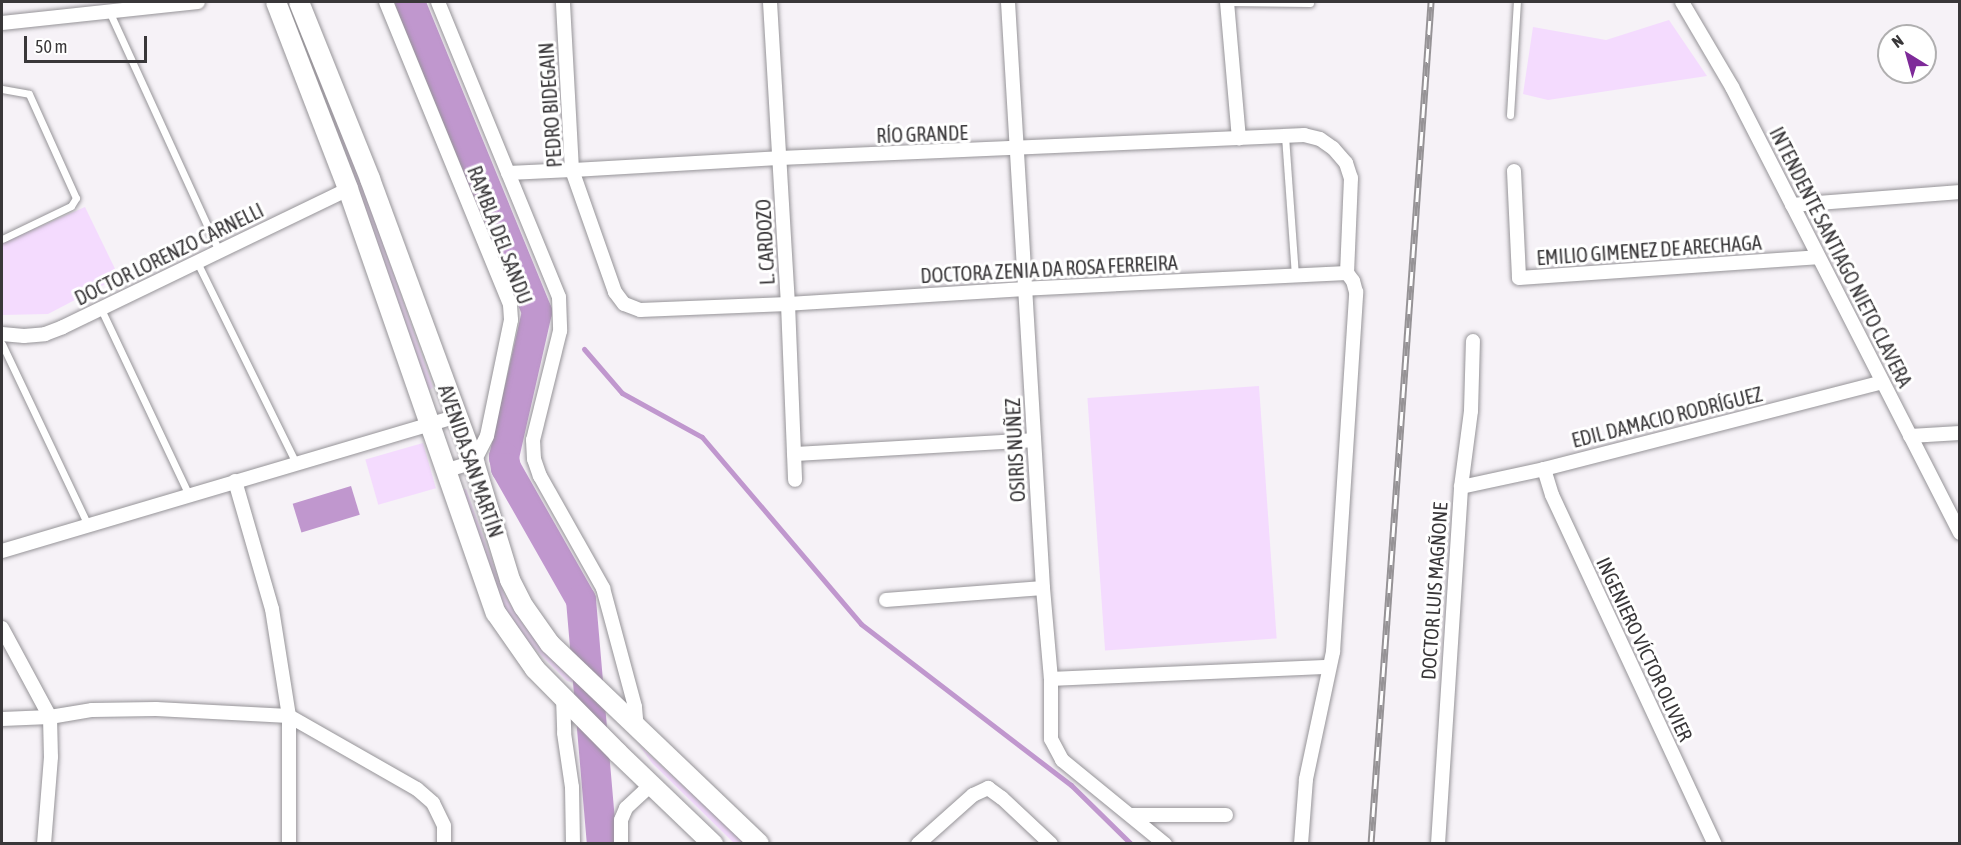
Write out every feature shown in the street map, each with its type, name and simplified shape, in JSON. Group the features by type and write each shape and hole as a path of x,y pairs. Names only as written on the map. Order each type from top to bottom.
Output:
{"street":[{"path":"2,23 198,2"},
{"name":"AVENIDA SAN MARTÍN","path":"276,2 348,189 432,424 496,613 518,648 563,697 713,843"},
{"name":"AVENIDA SAN MARTÍN","path":"299,2 370,179 474,462 510,580 524,607 550,644 580,675 759,843"},
{"name":"RAMBLA DEL SANDU","path":"386,2 510,306 511,320 487,436 474,462"},
{"path":"438,2 559,297 562,314 560,331 533,440 534,459 540,476 603,588 635,707 633,724"},
{"name":"PEDRO BIDEGAIN","path":"563,2 572,170 615,292 624,304"},
{"name":"L. CARDOZO","path":"770,2 788,304 795,480"},
{"name":"OSIRIS NUÑEZ","path":"1008,2 1050,679 1051,739 1062,760 1166,843"},
{"path":"1227,2 1239,138"},
{"name":"INTENDENTE SANTIAGO NIETO CLAVERA","path":"1682,2 1732,87 1959,533"},
{"name":"RÍO GRANDE","path":"508,173 780,158 1017,150 1304,135 1320,139 1333,148 1346,163 1351,178 1353,196 1347,273"},
{"name":"EMILIO GIMENEZ DE ARECHAGA","path":"1514,171 1519,278 1818,257"},
{"name":"DOCTOR LORENZO CARNELLI","path":"2,334 24,336 45,334 348,189"},
{"path":"1792,205 1959,192"},
{"path":"1301,843 1306,779 1333,652 1356,292 1353,281 1347,273"},
{"name":"DOCTORA ZENIA DA ROSA FERREIRA","path":"624,304 640,310 788,304 1025,289 1347,273"},
{"name":"DOCTOR LUIS MAGÑONE","path":"1437,843 1461,487 1472,411 1473,341"},
{"name":"EDIL DAMACIO RODRÍGUEZ","path":"1461,487 1544,469 1882,382"},
{"path":"2,551 457,416"},
{"path":"1910,436 1959,433"},
{"path":"794,454 1034,440"},
{"path":"448,470 474,462"},
{"name":"INGENIERO VÍCTOR OLIVIER","path":"1544,469 1552,495 1715,843"},
{"path":"235,481 272,609 289,716 289,843"},
{"path":"886,600 1043,588"},
{"path":"2,628 50,717 51,757 44,843"},
{"path":"1050,679 1329,667"},
{"path":"563,697 564,733 572,787 573,843"},
{"path":"2,719 50,717 92,710 289,716 417,789 434,803 444,826 444,843"},
{"path":"621,843 621,820 626,808 651,785"},
{"path":"918,843 973,795 988,788 1051,843"},
{"path":"1132,815 1226,815"}],"lane":[{"path":"1227,2 1310,3"},
{"path":"1510,115 1517,2"},
{"path":"109,11 219,251"},
{"path":"2,89 29,94 76,198 71,206 2,239"},
{"path":"1285,136 1295,276"},
{"path":"197,262 296,463"},
{"path":"101,309 189,495"},
{"path":"2,344 88,525"}],"shaded area":[{"path":"286,2 290,2 357,169 433,387 429,391 352,170"},
{"path":"1669,20 1707,76 1548,100 1523,94 1533,27 1606,40"},
{"path":"85,207 119,277 48,314 2,315 2,243"},
{"path":"1259,386 1277,638 1105,650 1087,398"},
{"path":"423,443 436,488 378,505 365,460"},
{"path":"351,486 360,515 301,533 293,504"},
{"path":"463,489 466,489 505,596 525,627 575,683 567,681 525,639 510,619 501,600"},
{"path":"638,744 745,843 734,843 652,763"}],"waterway":[{"path":"410,2 537,312 504,457 506,468 581,600 602,844"},
{"path":"584,349 622,393 702,437 861,624 1071,785 1131,844"}],"railway":[{"path":"1371,844 1431,2"}]}
